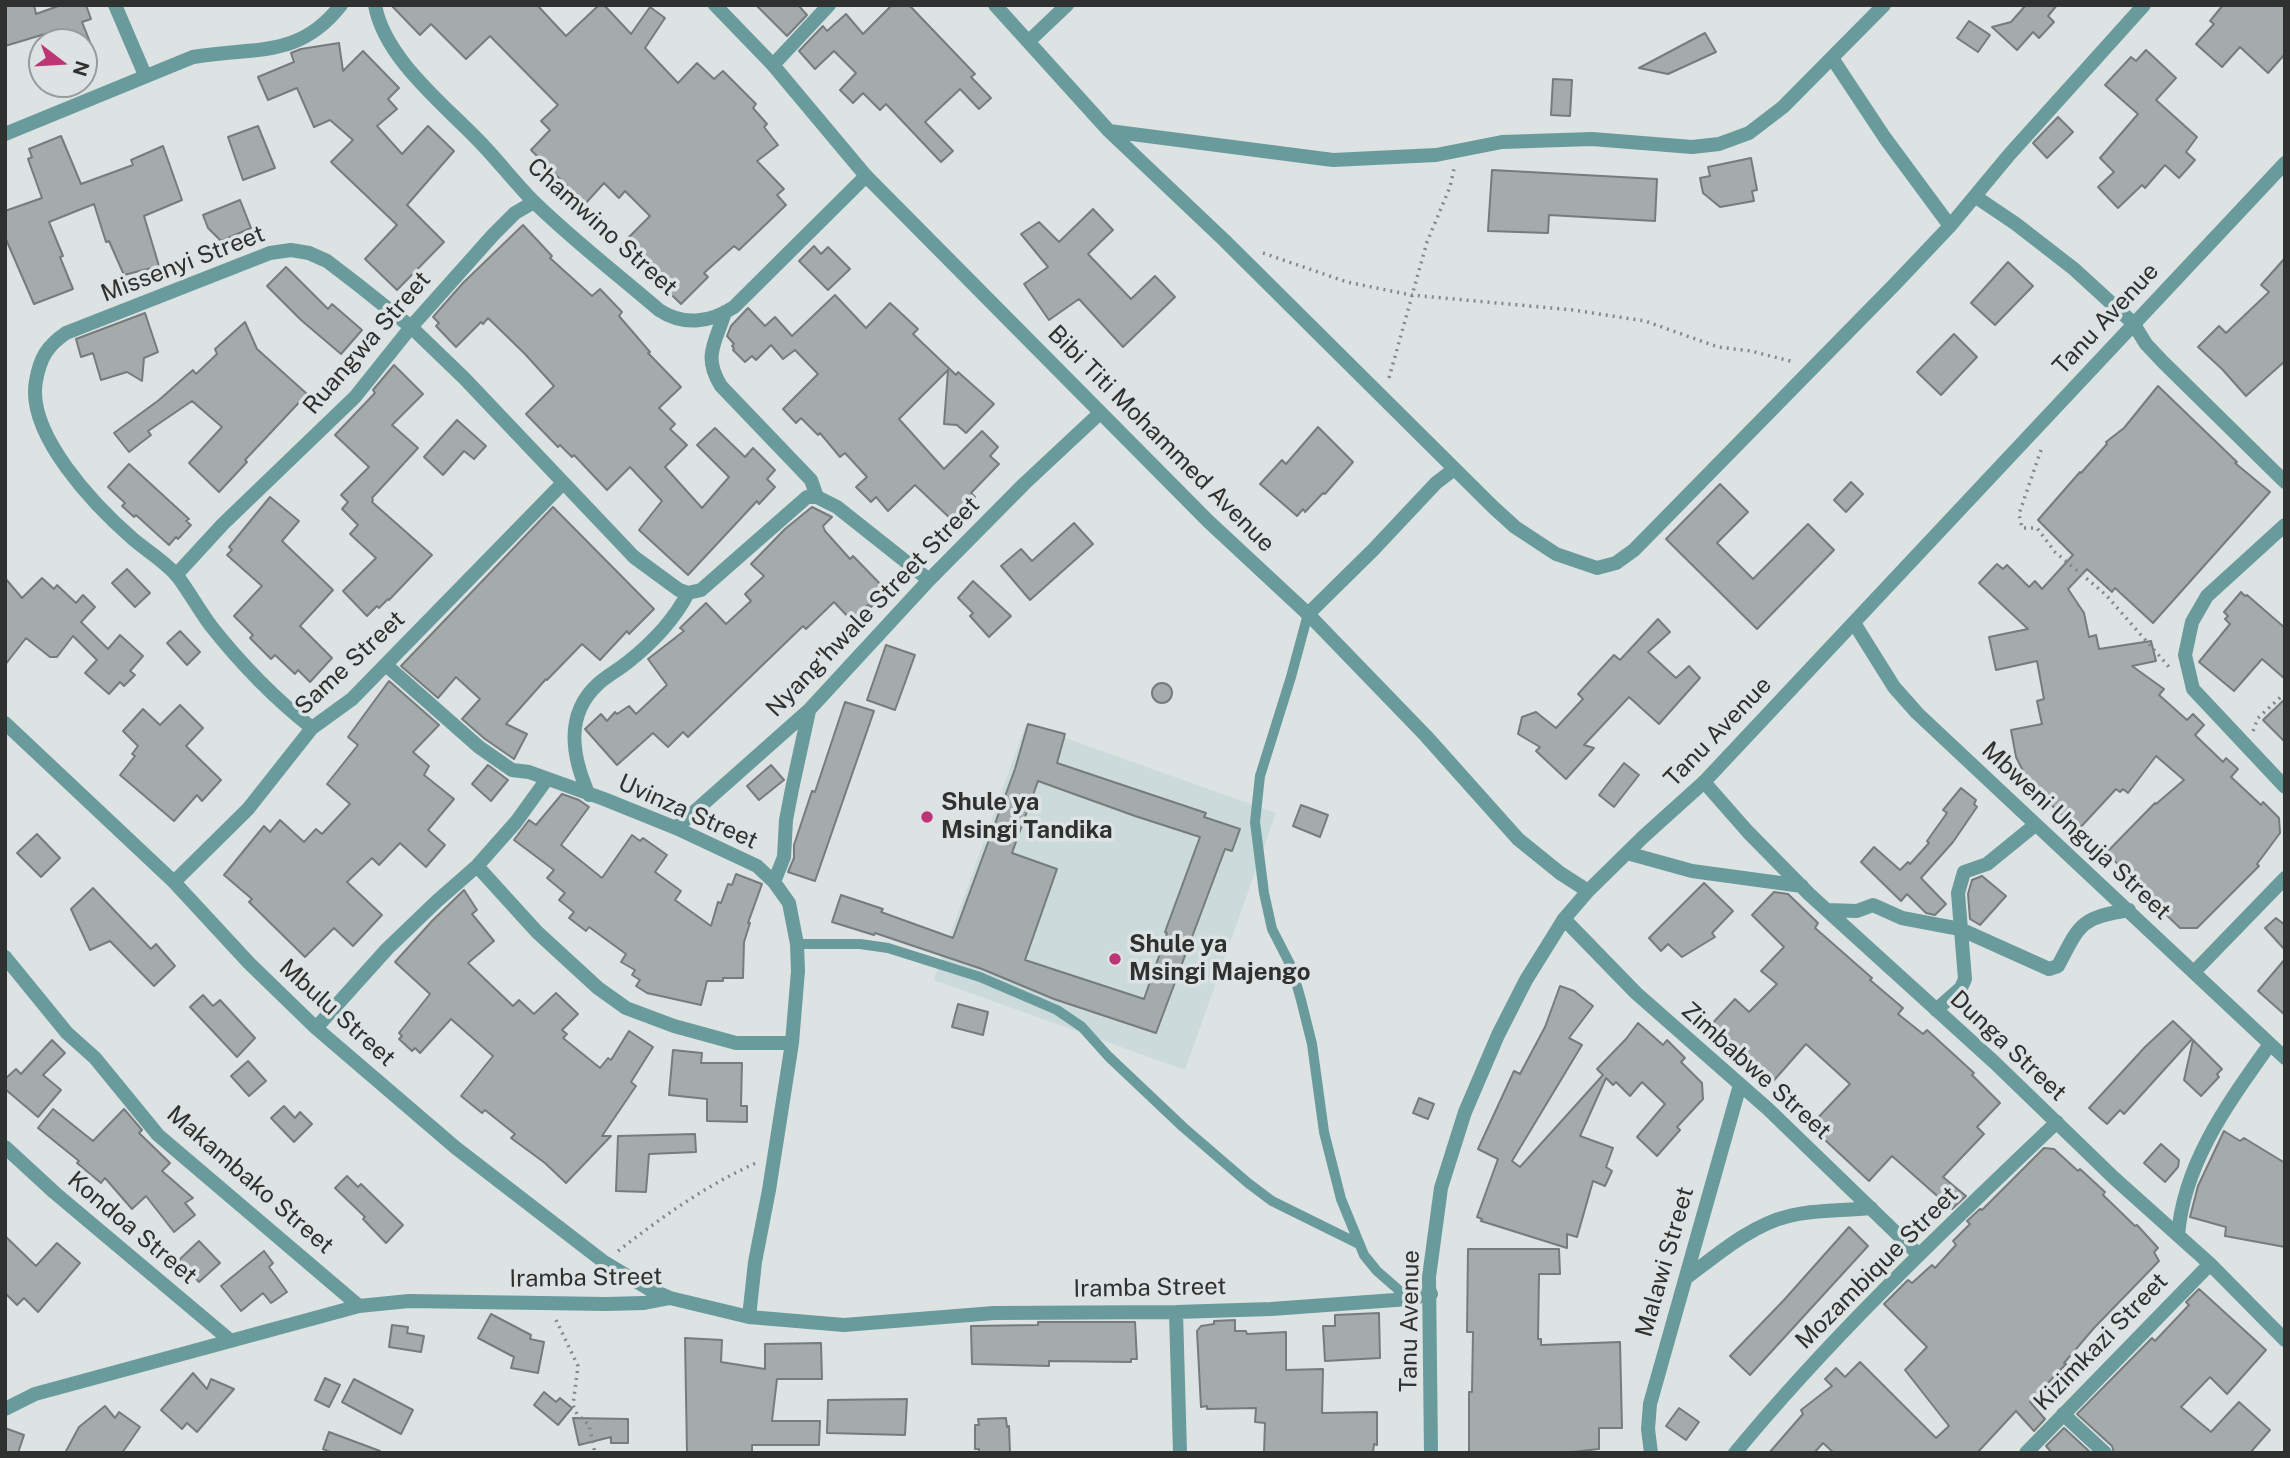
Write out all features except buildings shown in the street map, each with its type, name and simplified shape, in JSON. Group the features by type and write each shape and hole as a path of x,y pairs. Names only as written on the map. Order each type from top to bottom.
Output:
{"street":[{"path":"115,5 145,75"},
{"path":"5,134 193,57 218,52 249,52 294,44 322,27 341,5"},
{"name":"Chamwino Street","path":"375,5 377,16 389,40 440,105 476,137 534,202 668,316 682,322 696,321 726,312 866,176"},
{"name":"Bibi Titi Mohammed Avenue","path":"715,5 773,65 866,176 1208,521 1308,614 1426,736 1518,839 1560,873 1588,891"},
{"path":"773,65 829,5"},
{"path":"995,5 1109,131 1224,240 1453,470 1515,527 1556,554 1597,568 1616,563 1634,550 1814,368 1950,226 2009,155 2144,5"},
{"path":"1029,41 1067,5"},
{"path":"1109,131 1334,160 1436,155 1502,142 1592,139 1692,147 1719,144 1749,133 1783,107 1884,5"},
{"path":"1832,58 1885,138 1950,226"},
{"name":"Tanu Avenue","path":"1431,1453 1429,1277 1441,1188 1465,1112 1497,1035 1526,980 1564,919 1588,891 1704,782 2285,163"},
{"path":"1976,197 2052,251 2133,323 2146,344 2285,482"},
{"name":"Ruangwa Street","path":"176,575 223,524 355,397 411,327 493,235 515,213 534,202"},
{"name":"Missenyi Street","path":"312,728 278,702 248,671 209,624 176,575 108,515 48,442 38,419 34,387 42,357 50,343 66,333 270,253 291,250 309,253 327,261 411,327 464,378 634,557 659,577 688,593"},
{"path":"726,312 710,358 713,374 721,386 811,480 817,497"},
{"name":"Nyang'hwale Street Street","path":"676,828 809,710 929,580 1024,484 1100,413"},
{"path":"1308,614 1373,550 1436,482 1453,470"},
{"name":"Same Street","path":"174,882 248,808 312,728 345,705 386,665 562,484"},
{"path":"589,794 580,774 573,743 578,712 595,687 651,642 672,619 688,593 701,590 711,582 802,500 817,497 837,507 929,580"},
{"path":"2285,525 2207,596 2192,622 2186,644 2186,665 2193,689 2285,788"},
{"name":"Mbweni Unguja Street","path":"1854,623 1894,687 1917,713 2285,1058"},
{"name":"Uvinza Street","path":"386,665 490,757 512,769 529,772 676,828 757,866 774,882 789,903 797,944 798,971 792,1043 755,1262 749,1317"},
{"path":"774,882 784,857 786,820 809,710"},
{"name":"Mbulu Street","path":"5,723 174,882 249,963 316,1028 456,1148 604,1262 649,1289 670,1298"},
{"path":"316,1028 387,949 477,866 516,822 547,779"},
{"name":"Dunga Street","path":"1704,782 1801,886 2210,1264 2285,1340"},
{"path":"1936,1010 1961,988 1965,979 1958,893 1964,872 1987,864 2035,825"},
{"path":"1627,853 1692,871 1801,886"},
{"path":"477,866 537,932 597,988 626,1008 674,1026 736,1043 792,1043"},
{"path":"2194,972 2285,878"},
{"path":"1827,910 1857,911 1873,905 1902,918 1960,929 2040,967 2051,969 2058,966 2073,937 2084,923 2106,914 2129,910"},
{"name":"Zimbabwe Street","path":"1564,919 1636,993 1768,1109 1919,1255"},
{"name":"Makambako Street","path":"5,957 67,1032 95,1058 158,1135 359,1306"},
{"path":"2178,1235 2183,1199 2206,1142 2270,1044"},
{"name":"Malawi Street","path":"1651,1453 1648,1429 1650,1404 1740,1086"},
{"name":"Mozambique Street","path":"1735,1453 1799,1380 1919,1255 2057,1122"},
{"name":"Kondoa Street","path":"5,1147 55,1193 231,1341"},
{"path":"1686,1278 1735,1242 1785,1217 1805,1212 1871,1208"},
{"name":"Kizimkazi Street","path":"2026,1453 2210,1264"},
{"name":"Iramba Street","path":"5,1409 35,1394 359,1306 409,1301 632,1303 670,1298 749,1317 844,1325 994,1312 1271,1309 1409,1299 1431,1294"},
{"path":"1176,1312 1180,1453"},
{"path":"2063,1414 2105,1453"}],"lane":[{"path":"1308,614 1260,776 1255,822 1264,893 1272,929 1292,968 1301,1000 1312,1044 1324,1132 1341,1199 1364,1255 1377,1271 1409,1299"},
{"path":"797,944 860,944 888,948 980,977 1056,1010 1082,1027 1108,1056 1193,1136 1248,1183 1272,1201 1357,1243"}],"path":[{"path":"1383,399 1427,242 1450,187 1459,150"},
{"path":"1261,253 1346,282 1411,295 1573,310 1645,321 1718,347 1751,351 1814,368"},
{"path":"2044,441 2019,514 2022,528 2037,528 2055,552 2106,595 2151,644 2166,665 2193,689"},
{"path":"2247,746 2258,718 2285,693"},
{"path":"604,1262 691,1197 727,1176 774,1155"},
{"path":"547,1303 578,1366 573,1405 576,1414 589,1425 595,1453"}],"shaded area":[{"path":"1026,724 1276,813 1185,1070 934,980"}],"place":[{"name":"Shule ya Msingi Tandika","path":"927,817"},
{"name":"Shule ya Msingi Majengo","path":"1115,959"}]}
